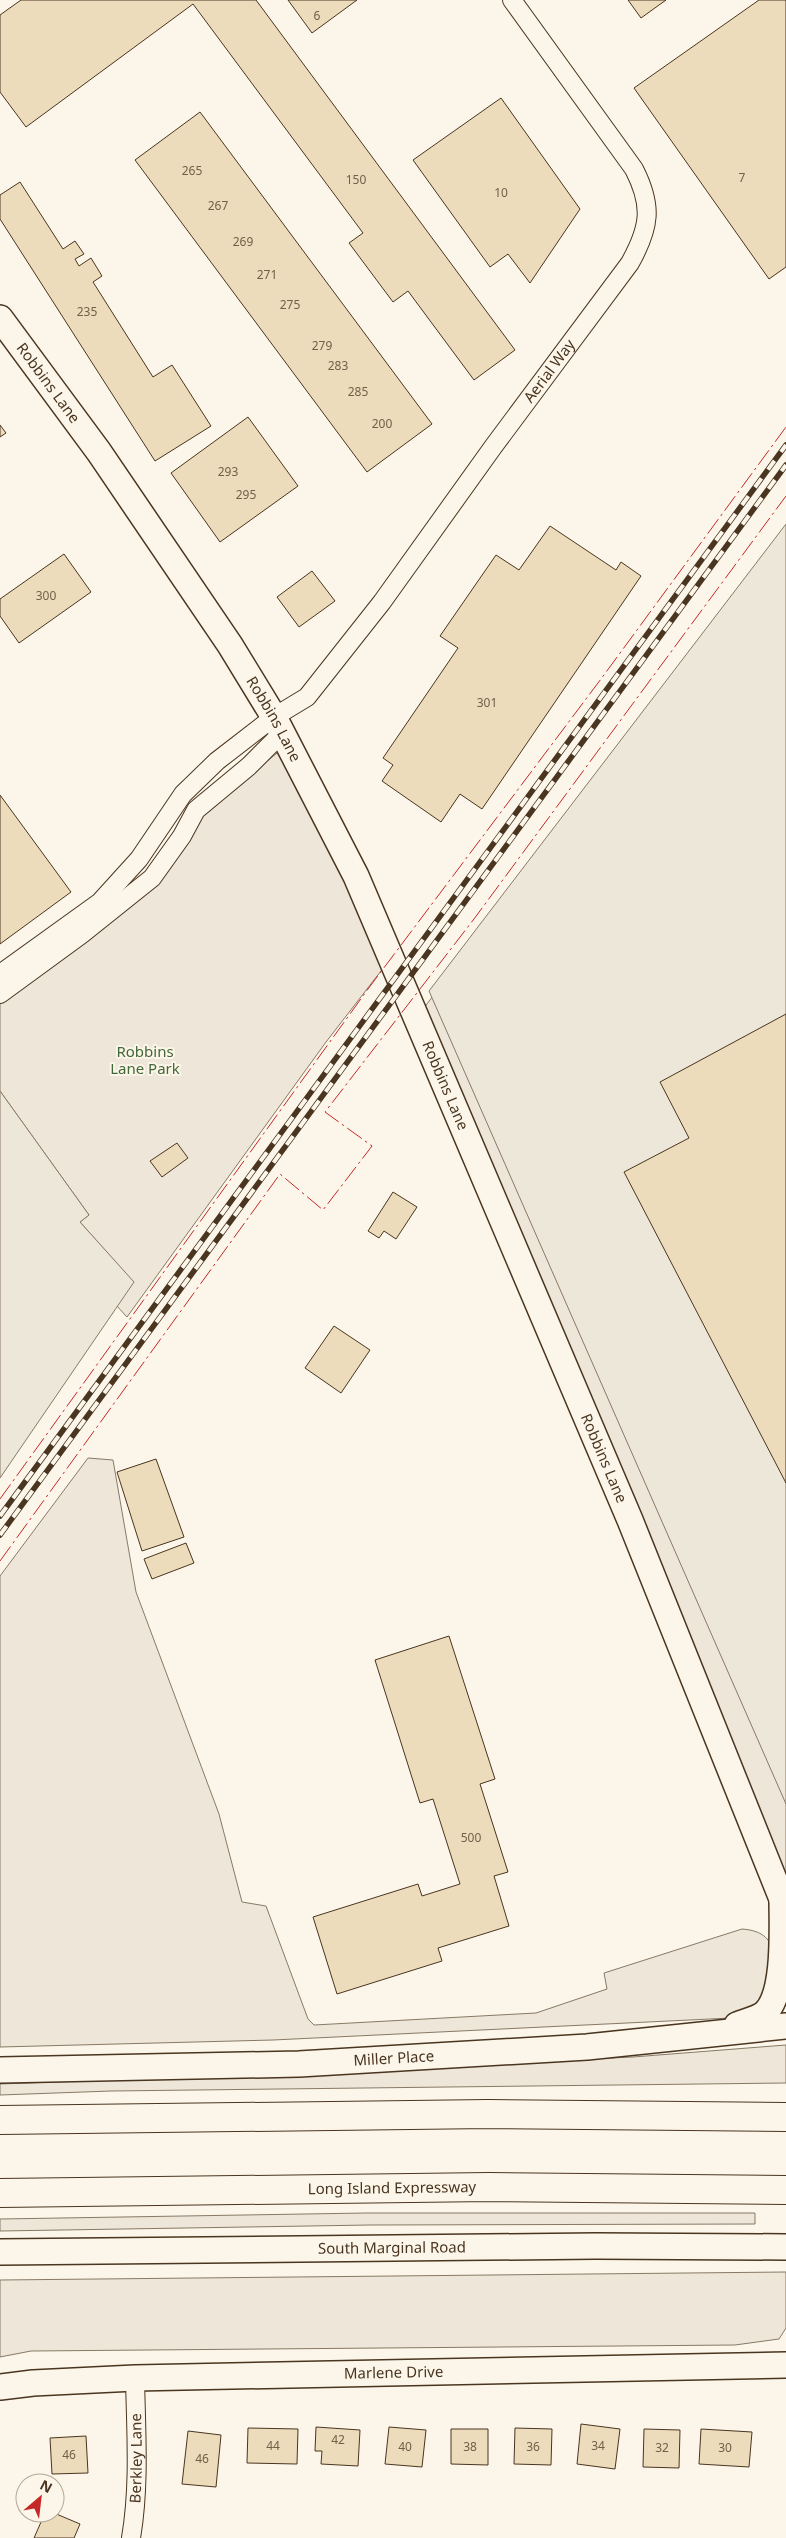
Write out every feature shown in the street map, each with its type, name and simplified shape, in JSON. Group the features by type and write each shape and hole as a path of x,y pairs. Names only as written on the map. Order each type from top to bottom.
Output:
{"highway":[{"path":"0,2120 479,2114 783,2116"},
{"name":"Long Island Expressway","path":"0,2193 488,2187 783,2190"}],"street":[{"name":"Aerial Way","path":"278,725 307,698 382,602 493,447 630,263 644,239 647,215 644,188 634,169 512,0"},
{"name":"Robbins Lane","path":"2,325 99,452 214,621 278,725 356,876 630,1520 785,1903"},
{"path":"0,974 100,902 140,859 183,794 217,760 278,725"},
{"path":"0,994 82,934 152,878 182,836 196,810 249,766 278,725"},
{"path":"660,2040 735,2026 765,2013 776,1999 781,1976 785,1903"},
{"name":"Miller Place","path":"0,2070 299,2064 587,2047 786,2026"},
{"name":"South Marginal Road","path":"0,2252 596,2246 778,2247"},
{"name":"Marlene Drive","path":"0,2387 33,2383 135,2378 786,2365"},
{"name":"Berkley Lane","path":"130,2538 136,2511 135,2378"}],"green space":[{"name":"Robbins Lane Park","path":"287,745 391,958 326,1042 127,1317 116,1305 133,1282 80,1222 89,1215 0,1091 0,1000 155,885 204,812"},
{"path":"488,924 786,1610 786,1891 417,1017"},
{"path":"88,1458 113,1460 136,1592 219,1814 242,1902 266,1906 308,2019 314,2025 536,2013 607,1989 604,1973 742,1929 756,1932 765,1937 771,1945 773,1965 769,2000 731,2018 273,2040 0,2047 0,1576"},
{"path":"786,2045 786,2083 111,2091 0,2095 0,2084 249,2075 633,2057"},
{"path":"366,2213 755,2213 755,2224 370,2225 0,2231 0,2219"},
{"path":"786,2272 786,2328 779,2339 735,2345 31,2351 0,2357 0,2280"}],"shaded area":[{"path":"786,524 786,1804 429,991"},
{"path":"0,1091 89,1215 80,1222 134,1282 0,1478"}],"building":[{"path":"21,0 256,0 515,350 474,380 408,291 393,302 349,243 363,233 193,4 26,127 0,92 0,15"},
{"path":"288,0 357,0 312,33"},
{"path":"628,0 666,0 641,18"},
{"path":"759,0 786,0 786,267 769,279 634,88"},
{"path":"501,98 580,209 530,283 508,254 490,267 413,160"},
{"path":"200,112 432,424 367,472 135,160"},
{"path":"20,182 63,249 75,241 84,254 75,259 79,266 91,258 102,276 93,282 153,377 172,365 211,426 155,461 0,219 0,195"},
{"path":"248,417 298,486 220,542 171,473"},
{"path":"0,425 6,433 0,437"},
{"path":"550,526 616,570 621,562 641,576 482,809 460,794 441,822 382,781 393,765 383,758 458,648 440,636 496,555 519,570"},
{"path":"64,554 91,592 19,643 0,616 0,599"},
{"path":"312,571 335,601 299,627 277,597"},
{"path":"0,795 71,892 0,944"},
{"path":"786,1014 786,1483 624,1172 689,1138 660,1082"},
{"path":"177,1143 188,1158 162,1177 150,1161"},
{"path":"393,1192 417,1207 396,1239 384,1231 379,1238 368,1231"},
{"path":"334,1326 370,1350 341,1393 305,1368"},
{"path":"156,1459 184,1537 142,1551 117,1472"},
{"path":"186,1543 194,1563 152,1579 144,1559"},
{"path":"449,1636 495,1779 480,1784 508,1872 494,1876 509,1926 438,1948 442,1961 337,1994 313,1917 418,1884 422,1896 460,1884 433,1799 420,1803 375,1660"},
{"path":"581,2424 620,2429 615,2469 577,2464"},
{"path":"316,2427 360,2430 358,2466 321,2464 322,2451 315,2451"},
{"path":"389,2427 426,2430 422,2467 385,2464"},
{"path":"248,2428 298,2429 297,2464 247,2463"},
{"path":"515,2428 552,2429 551,2465 514,2464"},
{"path":"451,2429 488,2429 488,2465 451,2464"},
{"path":"644,2429 680,2430 679,2468 643,2467"},
{"path":"701,2429 752,2432 749,2467 699,2464"},
{"path":"188,2431 221,2435 216,2487 182,2484"},
{"path":"86,2436 88,2473 52,2473 50,2438"},
{"path":"65,2518 80,2524 74,2538 34,2538 41,2523 65,2523"}],"railway":[{"path":"0,1516 786,445"},
{"path":"0,1535 786,465"}],"power":[{"path":"0,1499 368,989 601,679 786,427"},
{"path":"0,1561 280,1174 323,1210 372,1146 325,1112 474,919 786,496"}]}
